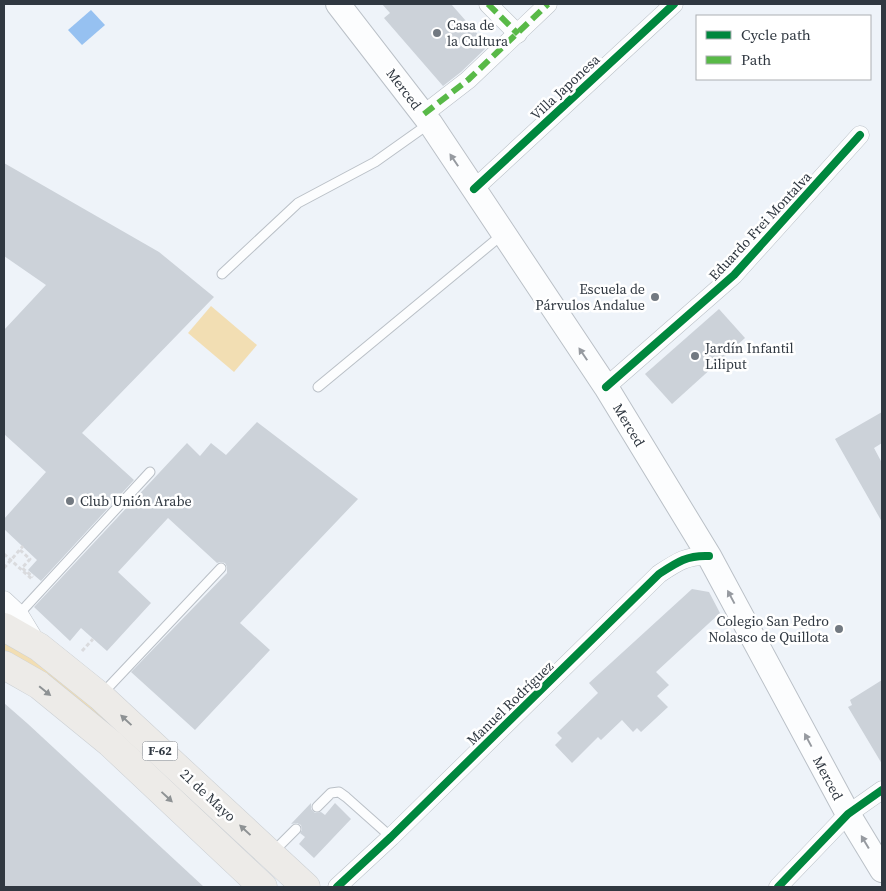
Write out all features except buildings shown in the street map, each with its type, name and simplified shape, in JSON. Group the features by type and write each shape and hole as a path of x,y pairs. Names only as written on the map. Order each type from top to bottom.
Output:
{"main road":[{"name":"Merced","path":"338,4 427,119 606,388 709,556 848,814 882,870"},
{"name":"21 de Mayo","path":"11,620 39,647 100,696 306,887"},
{"name":"F-62","path":"4,664 38,686 110,743 263,887"}],"street":[{"path":"488,4 518,34"},
{"path":"427,119 548,4"},
{"name":"Villa Japonesa","path":"474,189 674,4"},
{"name":"Eduardo Frei Montalva","path":"606,388 734,275 860,135"},
{"name":"Manuel Rodríguez","path":"337,887 391,837 659,574 682,559 697,555 709,556"},
{"name":"21 de Mayo","path":"4,600 11,620"},
{"path":"778,887 848,814 882,790"}],"lane":[{"path":"222,274 298,203 375,162 427,119"},
{"path":"318,387 504,234"},
{"path":"11,620 39,584 150,472"},
{"path":"100,696 221,568"},
{"path":"317,808 331,793 338,792 346,796 391,837"},
{"path":"271,854 296,829"}],"path":[{"path":"4,568 23,546"},
{"path":"20,550 30,559 22,568 39,584"},
{"path":"4,554 39,584"},
{"path":"82,652 93,639"}],"shaded area":[{"path":"211,306 257,345 234,372 188,333"},
{"path":"4,639 57,674 189,794 175,792 27,663 4,650"}],"water":[{"path":"91,10 105,25 82,45 68,30"}],"marked path":[{"path":"488,4 518,34"},
{"path":"424,114 468,80 548,4"}],"cycle path":[{"path":"474,189 674,4"},
{"path":"606,387 734,275 860,135"},
{"path":"337,887 391,837 659,574 682,560 709,556"},
{"path":"778,887 848,814 882,790"}],"place":[{"name":"Casa de la Cultura","path":"437,33"},
{"name":"Escuela de Párvulos Andalue","path":"655,297"},
{"name":"Jardín Infantil Liliput","path":"695,356"},
{"name":"Club Unión Arabe","path":"70,501"},
{"name":"Colegio San Pedro Nolasco de Quillota","path":"839,629"}]}
